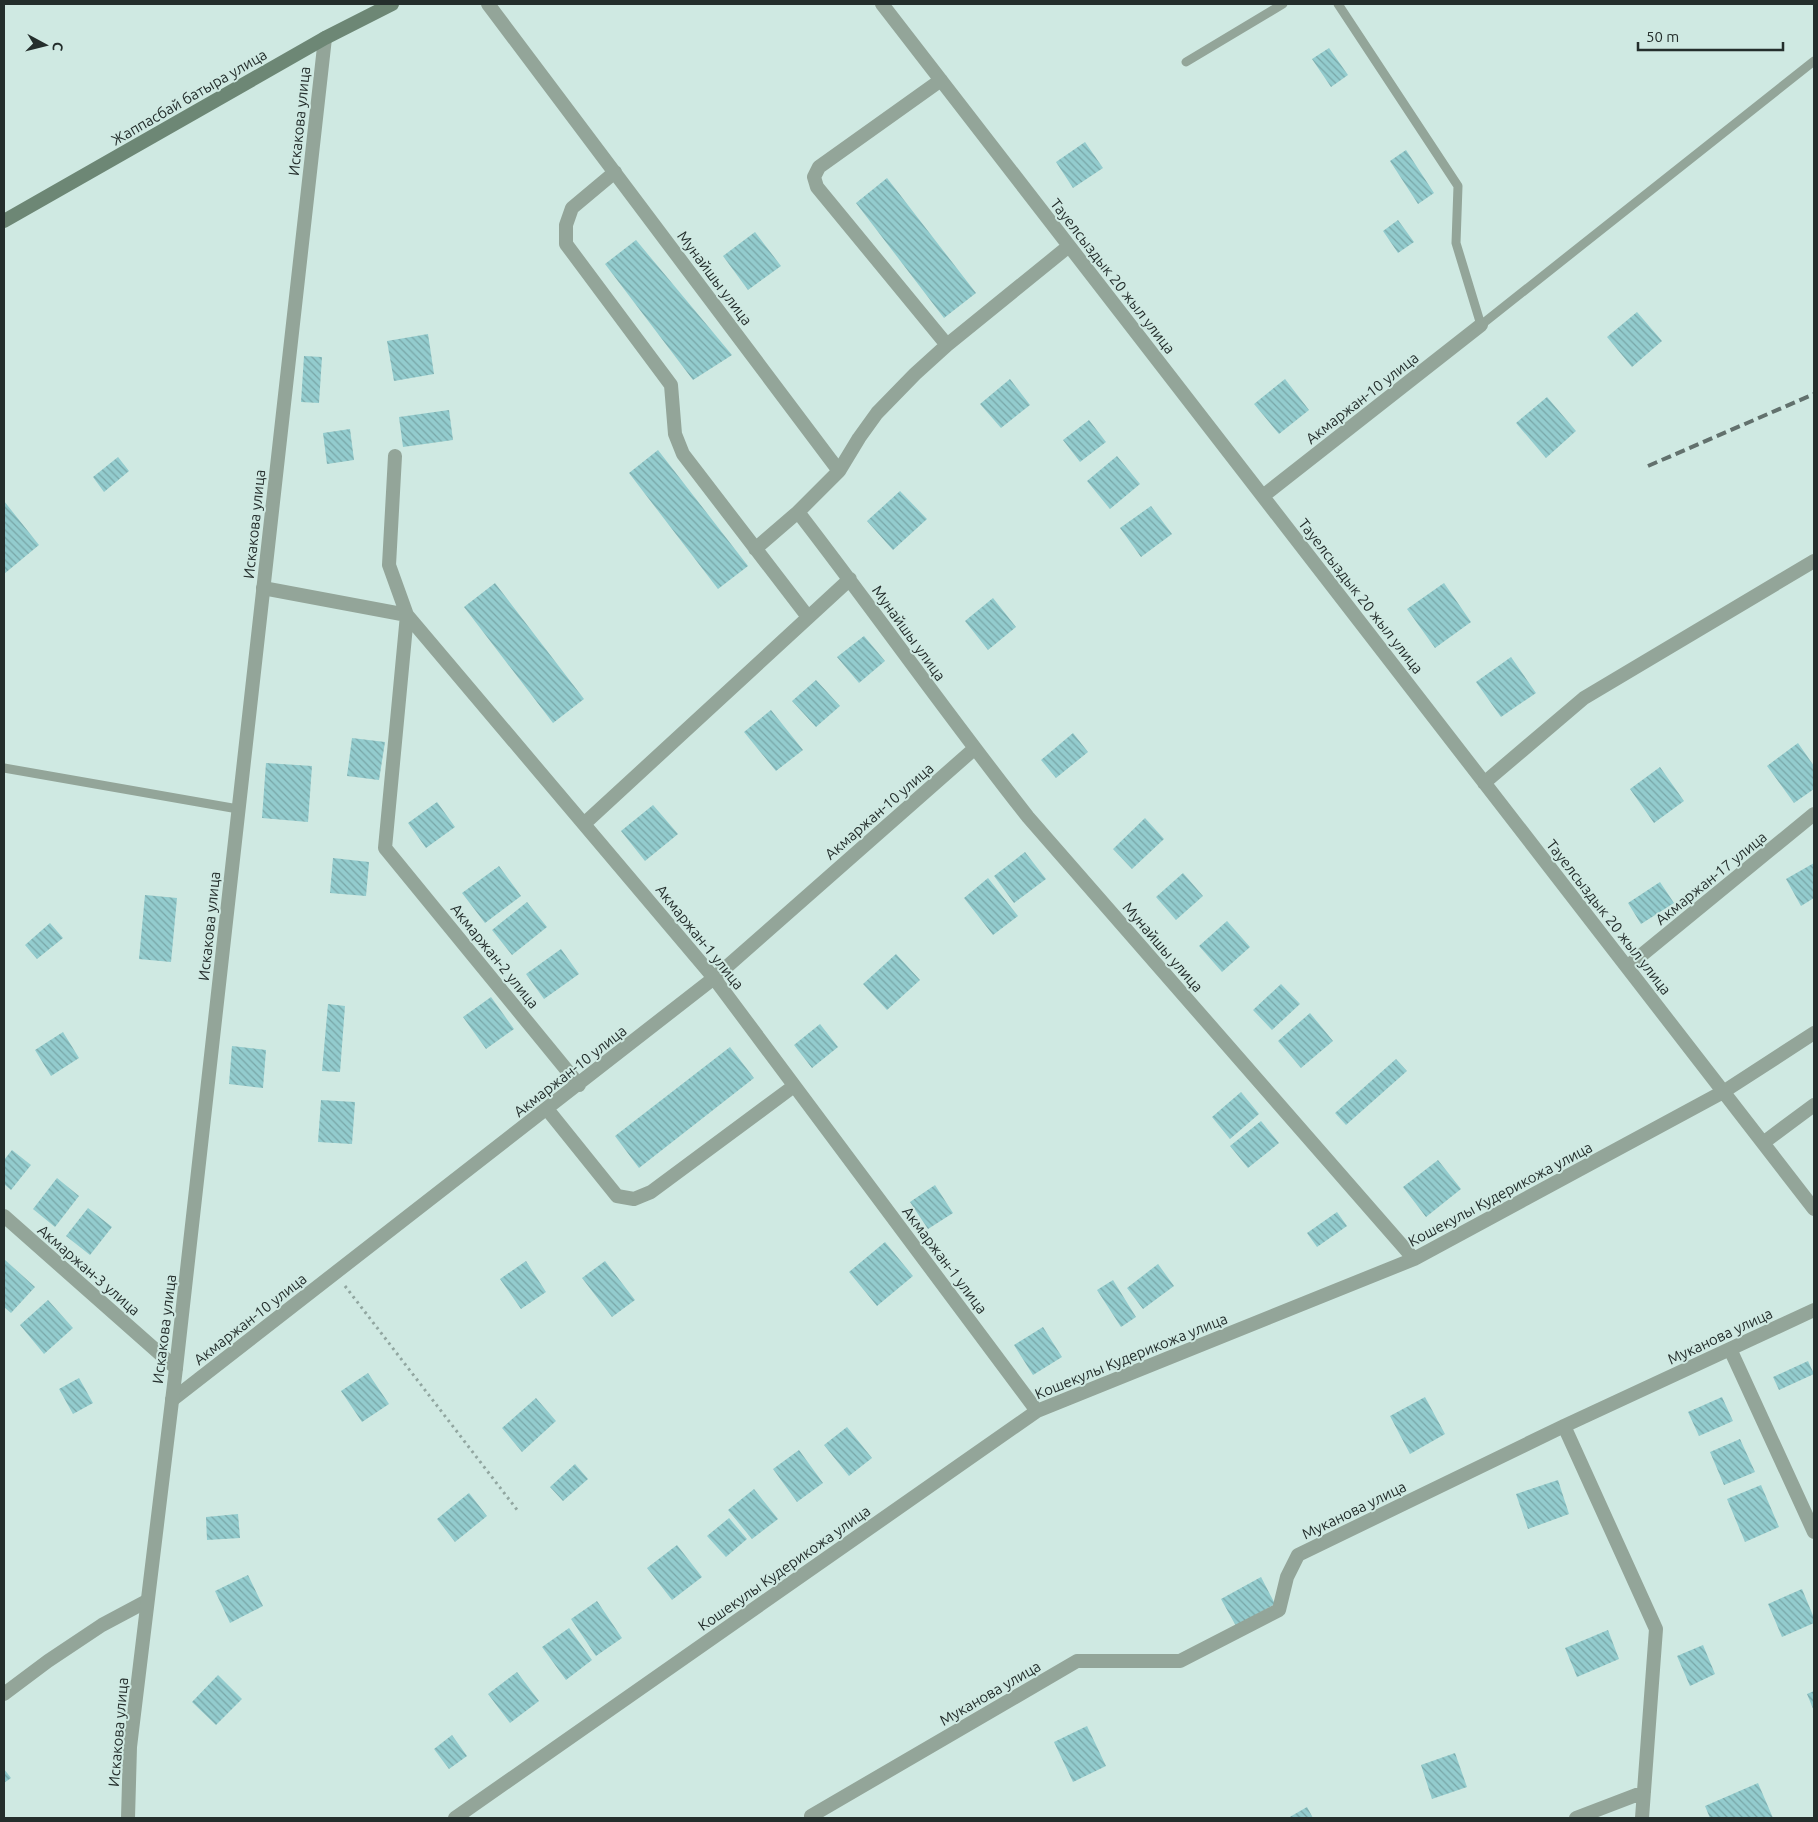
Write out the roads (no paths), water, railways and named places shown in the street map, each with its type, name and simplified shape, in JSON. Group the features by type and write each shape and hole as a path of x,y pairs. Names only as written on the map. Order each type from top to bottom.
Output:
{"main road":[{"name":"Жаппасбай батыра улица","path":"4,221 325,38 392,4"}],"street":[{"name":"Мунайшы улица","path":"488,4 839,471"},
{"name":"Тауелсыздык 20 жыл улица","path":"882,4 1814,1209"},
{"name":"Искакова улица","path":"128,1818 130,1746 176,1368 325,38"},
{"path":"941,80 819,167 814,177 817,187 947,345"},
{"path":"615,172 572,208 566,225 566,244 671,385 675,434 683,454 808,618"},
{"path":"755,549 798,512 839,471 877,413 915,374 947,345 1069,246"},
{"name":"Акмаржан-10 улица","path":"1263,496 1482,324"},
{"path":"395,456 389,565 408,615"},
{"name":"Мунайшы улица","path":"798,512 850,578 974,749 1028,817 1414,1259"},
{"path":"1484,783 1584,698 1814,561"},
{"path":"585,823 850,578"},
{"path":"263,588 408,615"},
{"name":"Акмаржан-1 улица","path":"408,615 714,978 1037,1411"},
{"name":"Акмаржан-2 улица","path":"408,615 385,848 579,1085"},
{"name":"Акмаржан-10 улица","path":"172,1400 714,978 974,749"},
{"name":"Акмаржан-17 улица","path":"1627,967 1814,814"},
{"name":"Кошекулы Кудерикожа улица","path":"455,1818 1037,1411 1414,1259 1723,1092 1814,1033"},
{"path":"547,1109 617,1196 634,1199 651,1192 794,1086"},
{"path":"1763,1143 1814,1105"},
{"name":"Акмаржан-3 улица","path":"4,1216 176,1368"},
{"name":"Муканова улица","path":"811,1816 1077,1661 1180,1661 1279,1610 1287,1577 1298,1555 1564,1426 1814,1310"},
{"path":"1730,1349 1814,1532"},
{"path":"1564,1426 1656,1629 1642,1818"},
{"path":"4,1694 48,1661 102,1625 147,1601"},
{"path":"1576,1818 1644,1792"}],"lane":[{"path":"1186,62 1283,4"},
{"path":"1338,4 1458,186 1456,243 1482,324 1814,61"},
{"path":"4,768 238,809"}],"railway":[{"path":"1648,466 1814,394"}]}
